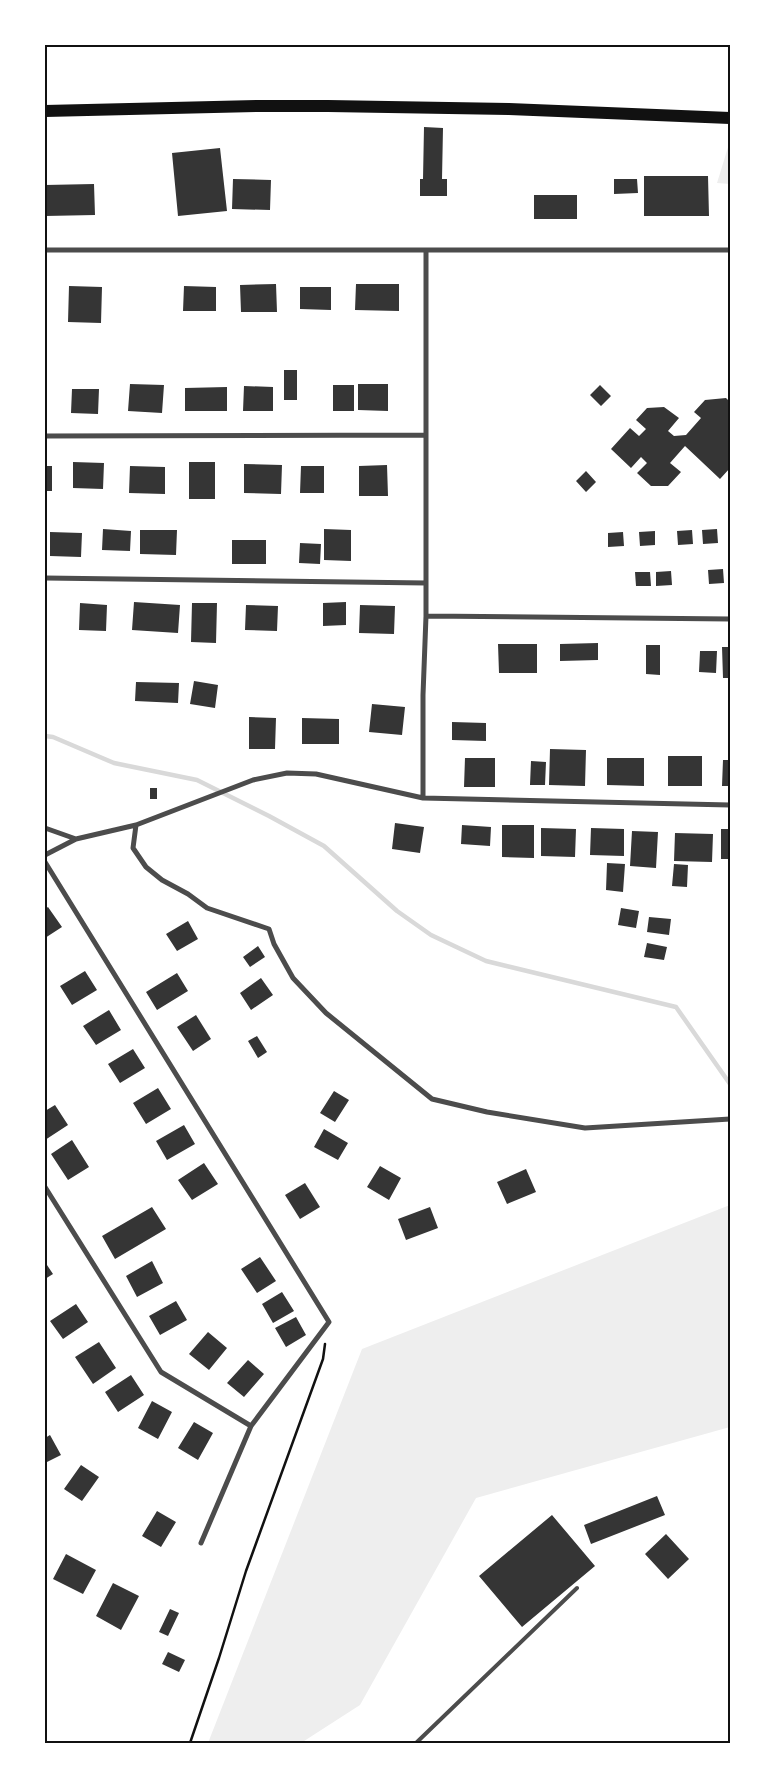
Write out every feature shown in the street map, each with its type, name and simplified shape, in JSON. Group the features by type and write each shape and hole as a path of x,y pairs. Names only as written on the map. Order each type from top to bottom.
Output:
{"main road":[{"path":"45,111 338,106 509,108 730,118"}],"street":[{"path":"45,250 730,250"},
{"path":"423,798 423,695 426,616 426,250"},
{"path":"45,436 426,435"},
{"path":"45,578 426,583"},
{"path":"426,616 730,619"},
{"path":"45,854 76,839 136,825 206,796 253,780 286,773 316,774 423,798 730,805"},
{"path":"136,825 133,848 146,867 162,880 188,894 207,908 269,929 274,944 293,978 326,1013 432,1099 487,1112 585,1128 730,1119"},
{"path":"45,828 76,839"},
{"path":"45,862 329,1322 251,1426 201,1543"},
{"path":"45,1187 161,1372 251,1426"}],"lane":[{"path":"416,1743 577,1588"}],"path":[{"path":"190,1743 220,1658 246,1571 323,1359 329,1322"}],"shaded area":[{"path":"729,144 730,184 717,183"},
{"path":"730,1205 730,1427 476,1498 360,1705 301,1743 208,1743 362,1349"}],"building":[{"path":"424,127 443,128 442,179 447,179 447,196 420,196 420,179 423,179"},
{"path":"220,148 227,211 178,216 172,153"},
{"path":"644,176 708,176 709,216 644,216"},
{"path":"233,179 271,180 270,210 232,209"},
{"path":"614,179 637,179 638,193 614,194"},
{"path":"94,184 95,215 45,216 45,185"},
{"path":"534,195 577,195 577,219 534,219"},
{"path":"276,284 277,312 241,312 240,285"},
{"path":"356,284 399,284 399,311 355,310"},
{"path":"69,286 102,287 101,323 68,322"},
{"path":"184,286 216,287 216,311 183,311"},
{"path":"300,287 331,287 331,310 300,309"},
{"path":"284,370 297,370 297,400 284,400"},
{"path":"130,384 164,385 162,413 128,411"},
{"path":"358,384 388,384 388,411 358,410"},
{"path":"333,385 354,385 354,411 333,411"},
{"path":"600,385 611,396 601,406 590,395"},
{"path":"244,386 273,387 273,411 243,411"},
{"path":"227,387 227,411 185,411 185,388"},
{"path":"72,389 99,389 98,414 71,413"},
{"path":"726,398 730,402 730,468 720,479 685,446 670,463 681,472 668,486 651,486 637,473 647,463 641,457 631,468 611,449 630,428 639,436 646,429 636,420 647,408 664,407 679,418 668,431 674,436 686,435 701,418 694,412 705,400"},
{"path":"73,462 104,463 103,489 73,488"},
{"path":"189,462 215,462 215,499 189,499"},
{"path":"244,464 282,465 281,494 244,493"},
{"path":"387,465 388,496 359,496 359,466"},
{"path":"45,466 52,466 52,491 45,491"},
{"path":"130,466 165,467 165,494 129,493"},
{"path":"301,466 324,466 324,493 300,493"},
{"path":"586,471 596,482 586,492 576,481"},
{"path":"103,529 131,531 130,551 102,550"},
{"path":"324,529 351,530 351,561 324,560"},
{"path":"717,529 718,543 703,544 702,530"},
{"path":"140,530 177,530 176,555 140,554"},
{"path":"692,530 693,544 678,545 677,531"},
{"path":"655,531 655,545 640,546 639,532"},
{"path":"50,532 82,533 81,557 50,556"},
{"path":"623,532 624,546 608,547 608,533"},
{"path":"232,540 266,540 266,564 232,564"},
{"path":"300,543 321,544 320,564 299,563"},
{"path":"723,569 724,583 709,584 708,570"},
{"path":"671,571 672,585 656,586 656,572"},
{"path":"635,572 650,572 651,586 636,586"},
{"path":"134,602 180,605 178,633 132,630"},
{"path":"346,602 346,625 323,626 323,603"},
{"path":"80,603 107,605 106,631 79,630"},
{"path":"192,603 217,603 216,643 191,642"},
{"path":"246,605 278,606 277,631 245,630"},
{"path":"360,605 395,606 394,634 359,633"},
{"path":"598,643 598,660 560,661 560,644"},
{"path":"498,644 537,644 537,673 499,673"},
{"path":"646,645 660,645 660,675 646,674"},
{"path":"722,647 730,647 730,678 723,678"},
{"path":"700,651 717,651 716,673 699,672"},
{"path":"194,681 218,685 215,708 190,704"},
{"path":"136,682 179,683 178,703 135,701"},
{"path":"372,704 405,707 402,735 369,732"},
{"path":"249,717 276,718 275,749 249,749"},
{"path":"302,718 339,719 339,744 302,744"},
{"path":"452,722 486,723 486,741 452,740"},
{"path":"550,749 586,750 585,786 549,785"},
{"path":"668,756 702,756 702,786 668,786"},
{"path":"465,758 495,758 495,787 464,787"},
{"path":"607,758 644,758 644,786 607,785"},
{"path":"723,760 730,760 730,786 722,786"},
{"path":"531,761 546,762 545,785 530,785"},
{"path":"150,788 157,788 157,799 150,799"},
{"path":"395,823 424,827 420,853 392,849"},
{"path":"462,825 491,827 490,846 461,844"},
{"path":"502,825 534,825 534,858 502,857"},
{"path":"541,828 576,829 575,857 541,856"},
{"path":"591,828 624,829 624,856 590,855"},
{"path":"721,829 730,829 730,859 721,859"},
{"path":"632,831 658,832 656,868 630,866"},
{"path":"675,833 713,834 712,862 674,861"},
{"path":"607,863 625,864 623,892 606,890"},
{"path":"674,864 688,865 687,887 672,886"},
{"path":"48,907 62,927 45,938 45,909"},
{"path":"621,908 639,911 636,928 618,925"},
{"path":"649,917 671,919 669,935 647,932"},
{"path":"188,921 198,939 177,951 166,934"},
{"path":"647,943 667,947 664,960 644,957"},
{"path":"258,946 265,957 250,967 243,957"},
{"path":"85,971 97,990 72,1005 60,986"},
{"path":"177,973 188,991 157,1010 146,992"},
{"path":"261,978 273,995 251,1010 240,993"},
{"path":"109,1010 121,1030 96,1045 83,1026"},
{"path":"196,1015 211,1039 193,1051 177,1027"},
{"path":"257,1036 267,1052 258,1058 248,1041"},
{"path":"133,1049 145,1068 120,1083 108,1064"},
{"path":"158,1088 171,1109 146,1124 133,1103"},
{"path":"334,1091 349,1100 335,1122 320,1113"},
{"path":"55,1105 68,1125 45,1140 45,1111"},
{"path":"184,1125 195,1144 167,1160 156,1141"},
{"path":"324,1129 348,1143 338,1160 314,1147"},
{"path":"72,1140 89,1167 68,1180 51,1154"},
{"path":"204,1163 218,1184 192,1200 178,1180"},
{"path":"380,1166 401,1178 389,1200 367,1187"},
{"path":"526,1169 536,1192 507,1204 497,1182"},
{"path":"305,1183 320,1207 300,1219 285,1195"},
{"path":"152,1207 166,1229 115,1259 102,1236"},
{"path":"430,1207 438,1228 406,1240 398,1219"},
{"path":"260,1257 276,1281 257,1293 241,1269"},
{"path":"152,1261 163,1283 137,1297 126,1276"},
{"path":"45,1262 53,1274 45,1279"},
{"path":"282,1292 294,1311 273,1323 262,1304"},
{"path":"176,1301 187,1320 160,1335 149,1316"},
{"path":"76,1304 88,1322 63,1339 50,1321"},
{"path":"296,1317 306,1335 286,1347 275,1328"},
{"path":"208,1332 227,1348 209,1370 189,1354"},
{"path":"99,1342 116,1368 93,1384 75,1357"},
{"path":"248,1360 264,1374 244,1397 227,1383"},
{"path":"131,1375 144,1395 118,1412 105,1392"},
{"path":"152,1401 172,1412 158,1439 138,1428"},
{"path":"194,1422 213,1433 198,1460 178,1448"},
{"path":"50,1435 61,1455 45,1463 45,1438"},
{"path":"81,1465 99,1477 82,1501 64,1489"},
{"path":"657,1496 665,1515 591,1544 584,1525"},
{"path":"157,1511 176,1522 161,1547 142,1536"},
{"path":"552,1515 595,1566 522,1627 479,1576"},
{"path":"666,1534 689,1559 668,1579 645,1554"},
{"path":"66,1554 96,1570 83,1594 53,1579"},
{"path":"113,1583 139,1596 121,1630 96,1616"},
{"path":"170,1609 179,1613 168,1636 159,1632"},
{"path":"168,1652 185,1660 179,1672 162,1664"}],"waterway":[{"path":"45,736 53,737 114,763 197,780 269,816 324,846 397,911 431,935 486,961 676,1007 730,1084"}]}
